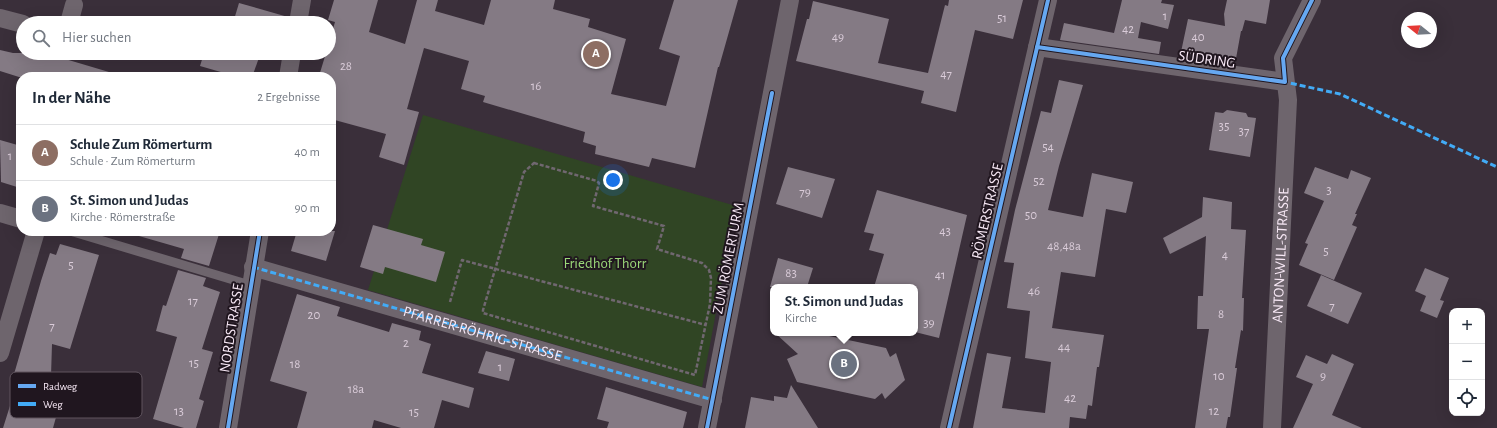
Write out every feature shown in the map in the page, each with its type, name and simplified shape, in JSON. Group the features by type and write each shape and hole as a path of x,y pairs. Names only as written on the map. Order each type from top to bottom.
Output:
{"street":[{"path":"299,16 302,0"},
{"name":"ZUM RÖMERTURM","path":"707,428 790,0"},
{"name":"RÖMERSTRASSE","path":"949,428 1048,0"},
{"path":"1285,82 1283,58 1312,0"},
{"path":"71,16 74,5"},
{"path":"0,18 16,22"},
{"name":"SÜDRING","path":"1037,47 1285,82"},
{"path":"289,72 291,60"},
{"name":"ANTON-WILL-STRASSE","path":"1272,428 1288,100 1285,82"},
{"path":"0,213 16,218"},
{"path":"0,353 35,236"},
{"name":"NORDSTRASSE","path":"228,428 259,236"},
{"name":"PFARRER-RÖHRIG-STRASSE","path":"253,267 713,400"}],"lane":[{"path":"87,236 250,285"}],"path":[{"path":"534,163 597,181 599,184 593,206 664,226 657,250 702,263 709,270 711,278 710,304 695,375 483,313 482,310 495,268 524,172 534,163"},
{"path":"444,322 462,260 706,325 726,328"}],"green space":[{"name":"Friedhof Thorr","path":"423,115 736,206 702,387 368,290"}],"building":[{"path":"334,0 378,0 369,32 405,44 417,0 438,0 435,11 484,25 491,0 555,0 553,9 590,19 588,27 626,39 611,94 666,106 680,56 659,49 674,0 738,0 718,67 695,168 652,158 649,167 595,154 596,146 583,142 585,132 483,102 485,96 461,89 469,61 424,48 407,109 419,112 404,165 379,157 386,134 336,120 336,72 320,72 324,60 336,60 336,16 329,16"},
{"path":"949,0 1023,0 1013,39 975,30 956,112 921,103 924,91 796,61 813,1 889,19 878,63 928,73 945,5 948,6"},
{"path":"1122,0 1162,0 1161,3 1174,5 1168,29 1141,22 1138,38 1161,42 1159,54 1060,40 1064,23 1114,33"},
{"path":"1227,0 1270,0 1266,24 1245,20 1241,31 1235,64 1181,52 1188,19 1225,26 1224,14"},
{"path":"239,3 284,16 235,16"},
{"path":"0,50 16,53 16,60 69,60 109,72 16,72 16,76 0,71"},
{"path":"202,60 258,60 254,72 221,72 200,66"},
{"path":"1059,80 1083,85 1059,166 1048,210 1083,217 1092,173 1133,182 1126,213 1106,209 1095,277 1061,272 1052,328 1104,335 1099,367 1097,367 1092,406 1088,405 1086,419 1070,417 1069,428 973,428 987,353 1011,357 1002,408 1045,413 1051,362 1025,358 1030,311 1007,308 1014,263 1004,262 1015,210 1041,111 1051,113"},
{"path":"1227,110 1246,113 1248,117 1256,118 1250,157 1209,150 1215,112 1223,113"},
{"path":"0,140 16,145 16,187 1,182"},
{"path":"788,167 835,179 822,218 776,204"},
{"path":"1315,167 1348,179 1351,170 1371,178 1355,214 1357,214 1352,225 1357,227 1334,280 1299,265 1308,244 1305,243 1324,201 1304,193"},
{"path":"877,190 967,215 939,338 918,333 918,284 875,284 884,254 869,250 874,234 864,232"},
{"path":"1203,197 1232,202 1231,229 1246,230 1242,298 1244,298 1243,331 1241,330 1230,417 1228,417 1226,428 1195,428 1209,329 1197,329 1198,296 1203,296 1206,236 1170,254 1163,238 1202,217"},
{"path":"373,225 423,239 421,245 445,252 436,282 385,267 383,274 360,267"},
{"path":"139,236 218,236 209,266 181,258 184,249"},
{"path":"296,236 334,236 326,261 291,251"},
{"path":"60,244 99,255 70,349 52,344 51,372 15,372 50,253 56,255"},
{"path":"778,258 813,268 808,284 771,284"},
{"path":"1425,268 1449,278 1440,300 1444,301 1437,318 1420,311 1426,296 1415,291"},
{"path":"178,270 206,278 203,286 220,292 202,349 213,352 199,399 204,401 196,428 184,428 153,419 177,337 156,331 163,305 166,306"},
{"path":"1321,275 1362,293 1348,324 1307,306"},
{"path":"297,294 340,307 337,316 389,332 392,323 421,331 419,340 431,344 422,373 474,388 469,408 442,400 434,428 401,428 374,420 372,428 297,428 307,392 270,381"},
{"path":"778,336 829,336 886,348 890,357 896,353 905,380 885,399 882,393 875,399 797,382 787,359 798,354"},
{"path":"486,351 515,359 509,381 478,373"},
{"path":"1332,354 1354,364 1332,415 1362,428 1293,428 1313,384 1296,377 1306,355 1327,364"},
{"path":"791,385 818,428 745,428 751,397 774,401 774,396 787,398"},
{"path":"606,387 687,412 683,428 607,428 609,422 597,419"},
{"path":"10,406 10,418 56,418 53,428 3,428"}],"marked path":[{"path":"1285,79 1285,82 1340,94 1497,167"},
{"path":"253,267 713,400"}],"cycle path":[{"path":"949,428 1048,0"},
{"path":"1037,47 1285,82 1283,58 1312,0"},
{"path":"707,428 772,93"},
{"path":"228,428 259,236"}],"place":[{"name":"Schule Zum Römerturm","path":"596,54"},
{"name":"St. Simon und Judas","path":"844,364"}]}
